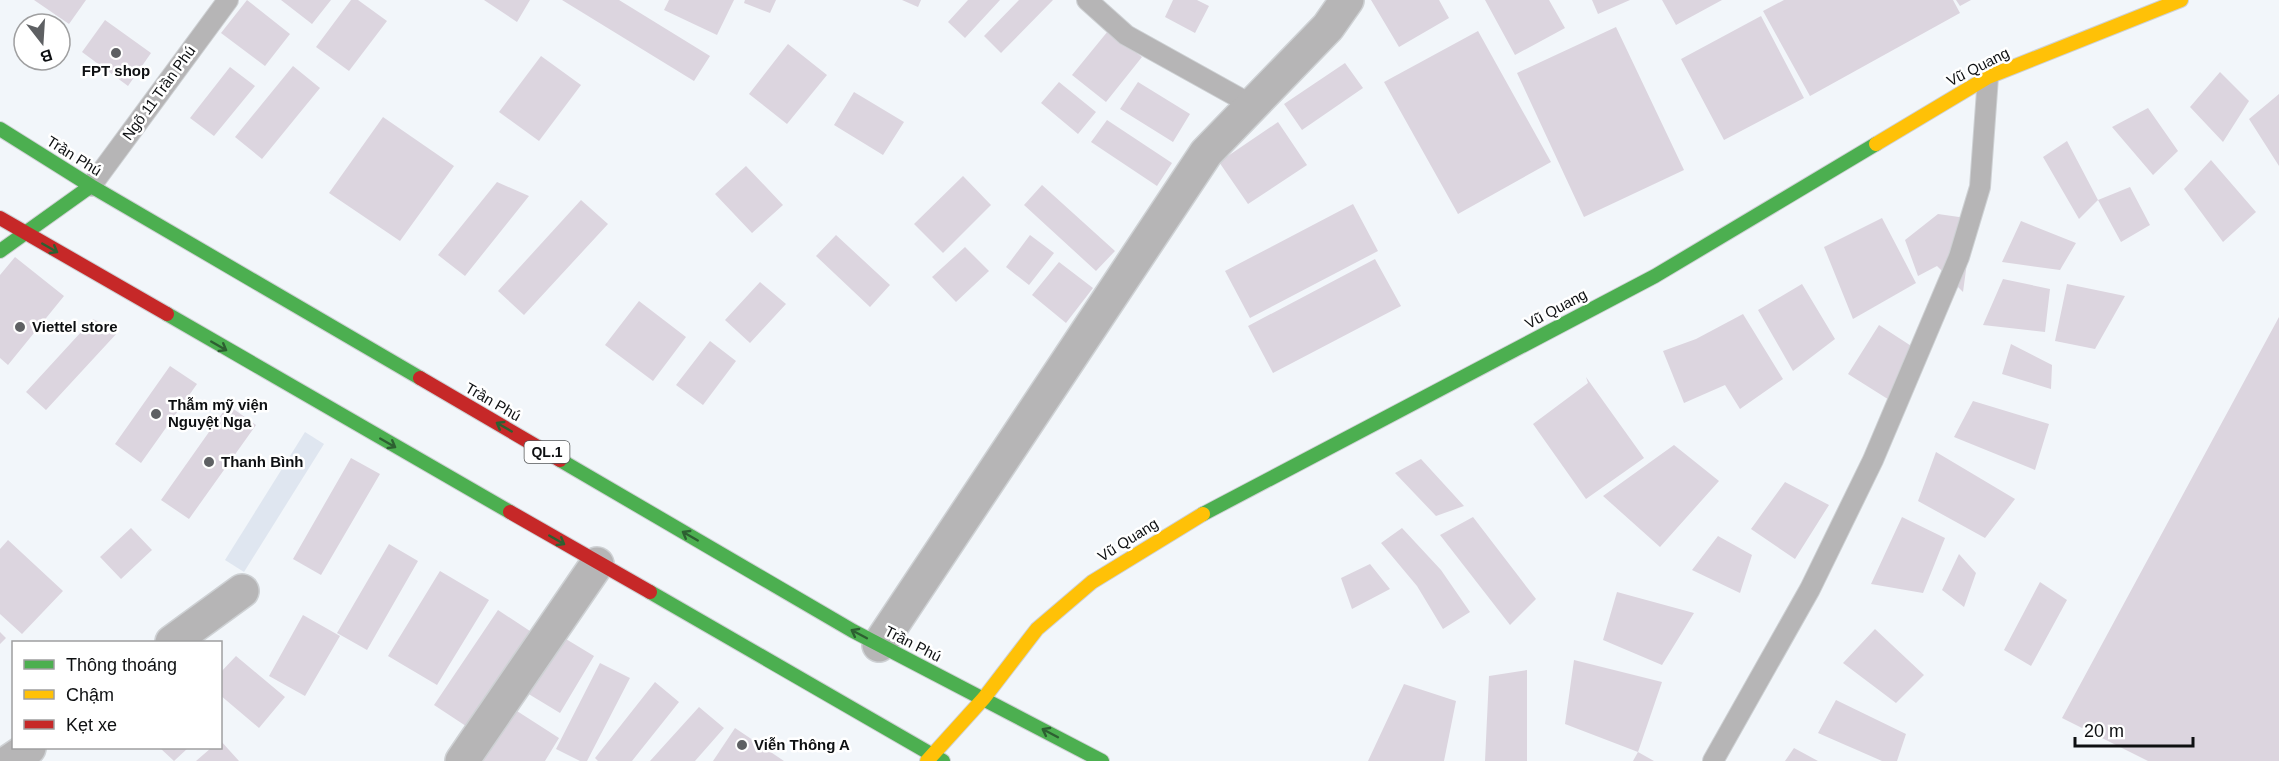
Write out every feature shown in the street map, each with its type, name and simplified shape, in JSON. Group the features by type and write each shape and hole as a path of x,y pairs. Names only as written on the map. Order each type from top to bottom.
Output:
{"main road":[{"name":"Vũ Quang","path":"935,760 1036,629 1102,576 1199,516 1654,276 1988,77 2181,0"},
{"name":"Trần Phú","path":"0,129 91,186 879,645 1102,761"},
{"path":"0,251 91,186"},
{"path":"0,218 935,760"}],"street":[{"path":"879,645 1206,153 1328,27 1347,0"},
{"path":"462,761 597,564"},
{"path":"173,641 242,591"},
{"path":"10,761 26,749"}],"lane":[{"name":"Ngõ 11 Trần Phú","path":"91,186 228,0"},
{"path":"1087,0 1126,35 1252,105"},
{"path":"1713,761 1816,579 1873,460 1959,257 1980,187 1988,77"}],"shaded area":[{"path":"305,432 324,444 244,572 225,560"}],"building":[{"path":"34,0 86,0 72,20 72,12 52,12"},
{"path":"247,0 290,34 265,66 221,33"},
{"path":"281,0 331,0 312,24"},
{"path":"351,0 358,0 387,21 349,71 316,47"},
{"path":"484,0 530,0 517,22"},
{"path":"562,0 619,0 710,56 694,81"},
{"path":"669,0 734,0 717,35 664,10"},
{"path":"745,0 776,0 770,13 744,3"},
{"path":"902,0 921,0 918,7"},
{"path":"968,0 1000,0 965,38 948,22"},
{"path":"1019,0 1053,0 1001,53 984,36"},
{"path":"1173,0 1197,0 1209,6 1195,33 1165,17"},
{"path":"1371,0 1439,0 1449,18 1399,47"},
{"path":"1485,0 1549,0 1565,28 1515,55"},
{"path":"1592,0 1630,0 1598,14"},
{"path":"1662,0 1722,0 1676,25"},
{"path":"1784,0 1953,0 1960,13 1810,96 1763,11"},
{"path":"1956,0 1971,0 1960,6"},
{"path":"1761,16 1804,98 1724,140 1681,59"},
{"name":"FPT shop","path":"105,20 151,53 128,86 82,52"},
{"path":"1616,27 1684,170 1584,217 1517,73"},
{"path":"1108,31 1142,57 1106,102 1072,75"},
{"path":"1478,31 1551,162 1458,214 1384,82"},
{"path":"788,44 827,75 787,124 749,94"},
{"path":"541,56 581,85 539,141 499,112"},
{"path":"1345,63 1363,88 1302,130 1284,104"},
{"path":"293,66 320,88 262,159 235,137"},
{"path":"230,67 255,86 214,136 190,118"},
{"path":"2220,72 2249,101 2223,142 2190,107"},
{"path":"1059,82 1096,112 1078,134 1041,103"},
{"path":"1138,82 1190,114 1173,142 1120,109"},
{"path":"854,92 904,122 883,155 834,125"},
{"path":"2279,94 2279,166 2249,119"},
{"path":"2148,108 2178,151 2153,175 2112,127"},
{"path":"383,117 454,166 400,241 329,193"},
{"path":"1107,120 1172,163 1157,186 1091,142"},
{"path":"1278,122 1307,165 1248,204 1219,162"},
{"path":"2067,141 2098,200 2079,219 2043,157"},
{"path":"2211,160 2256,212 2223,242 2184,189"},
{"path":"746,166 783,205 752,233 715,194"},
{"path":"963,176 991,205 943,253 914,224"},
{"path":"497,182 529,196 465,276 438,255"},
{"path":"1042,185 1115,251 1096,271 1024,205"},
{"path":"2130,187 2150,225 2121,242 2098,200"},
{"path":"581,200 608,224 524,315 498,291"},
{"path":"1353,204 1378,251 1250,318 1225,271"},
{"path":"1938,214 1973,219 1963,292 1937,266 1918,276 1905,240"},
{"path":"1882,218 1916,283 1853,319 1824,247"},
{"path":"2021,221 2076,243 2060,270 2002,262"},
{"path":"836,235 890,285 870,307 816,256"},
{"path":"1030,235 1054,253 1029,285 1006,267"},
{"path":"965,247 989,271 956,302 932,277"},
{"name":"Viettel store","path":"15,257 64,296 8,365 0,358 0,275"},
{"path":"1375,259 1401,306 1273,373 1248,326"},
{"path":"1059,262 1093,288 1066,323 1032,295"},
{"path":"2003,279 2050,289 2045,332 1983,325"},
{"path":"760,282 786,304 750,343 725,320"},
{"path":"1802,284 1835,339 1793,371 1758,310"},
{"path":"2067,284 2125,296 2095,349 2055,341"},
{"path":"639,301 686,337 653,381 605,345"},
{"path":"1743,314 1783,379 1740,409 1725,385 1684,403 1663,351 1696,339"},
{"path":"2279,317 2279,761 2148,761 2062,718"},
{"path":"93,319 118,332 46,410 26,392"},
{"path":"1879,325 1922,353 1902,408 1848,374"},
{"path":"710,341 736,361 703,405 676,385"},
{"path":"2011,344 2052,365 2051,389 2002,374"},
{"name":"Thẫm mỹ viện Nguyệt Nga","path":"170,366 197,384 141,463 115,444"},
{"path":"1586,377 1644,458 1586,499 1533,424 1588,383"},
{"path":"1973,401 2049,424 2035,470 1954,437"},
{"name":"Thanh Bình","path":"228,405 256,425 189,519 161,500"},
{"path":"1674,445 1719,481 1660,547 1603,496"},
{"path":"1936,452 2015,499 1985,538 1918,501"},
{"path":"351,458 380,474 321,575 293,559"},
{"path":"1421,459 1464,506 1436,516 1395,473"},
{"path":"1785,482 1829,505 1795,559 1751,529"},
{"path":"1473,517 1536,599 1510,625 1440,535"},
{"path":"1902,517 1945,538 1923,593 1871,584"},
{"path":"131,528 152,550 121,579 100,557"},
{"path":"1402,528 1441,570 1470,612 1443,629 1417,586 1381,543"},
{"path":"1718,536 1752,555 1740,593 1692,570"},
{"path":"8,540 63,591 22,634 0,614 0,549"},
{"path":"389,544 418,561 367,650 337,633"},
{"path":"1959,554 1976,573 1964,607 1942,590"},
{"path":"1370,564 1390,589 1352,609 1341,578"},
{"path":"440,571 489,600 437,685 388,656"},
{"path":"2040,582 2067,600 2031,666 2004,650"},
{"path":"1617,592 1694,613 1662,665 1603,640"},
{"path":"498,610 539,637 475,732 434,705"},
{"path":"303,615 340,636 305,696 269,676"},
{"path":"1875,629 1924,675 1896,703 1843,663"},
{"path":"0,632 6,638 0,644"},
{"path":"561,636 594,656 560,713 527,693"},
{"path":"236,656 285,697 259,728 222,697 222,671"},
{"path":"1574,660 1662,682 1638,752 1565,724"},
{"path":"600,663 630,678 587,761 580,761 556,749"},
{"path":"1527,670 1527,761 1485,761 1489,676"},
{"path":"655,682 679,702 632,761 598,761 595,758"},
{"path":"1404,684 1456,701 1444,761 1368,761"},
{"path":"1836,700 1906,734 1897,761 1882,761 1818,733"},
{"path":"506,704 559,738 545,761 482,761"},
{"path":"699,707 724,728 695,761 650,761"},
{"name":"Viễn Thông A","path":"735,728 784,761 713,761"},
{"path":"222,742 239,761 196,761 210,749 222,749"},
{"path":"1794,748 1818,761 1785,761"},
{"path":"161,749 187,749 174,761"},
{"path":"1638,752 1654,761 1633,761"}],"traffic: fast":[{"path":"0,129 91,186 420,378"},
{"path":"1203,514 1655,276 1876,144"},
{"path":"0,251 91,186"},
{"path":"167,314 510,512"},
{"path":"560,460 853,631 1102,761"},
{"path":"650,592 943,761"}],"traffic: slow":[{"path":"1876,144 1988,77 2181,0"},
{"path":"927,761 984,698 1037,629 1092,582 1203,514"}],"traffic: jam":[{"path":"0,218 167,314"},
{"path":"420,378 560,460"},
{"path":"510,512 650,592"}],"place":[{"name":"FPT shop","path":"116,53"},
{"name":"Viettel store","path":"20,327"},
{"name":"Thẫm mỹ viện Nguyệt Nga","path":"156,414"},
{"name":"Thanh Bình","path":"209,462"},
{"name":"Viễn Thông A","path":"742,745"}]}
